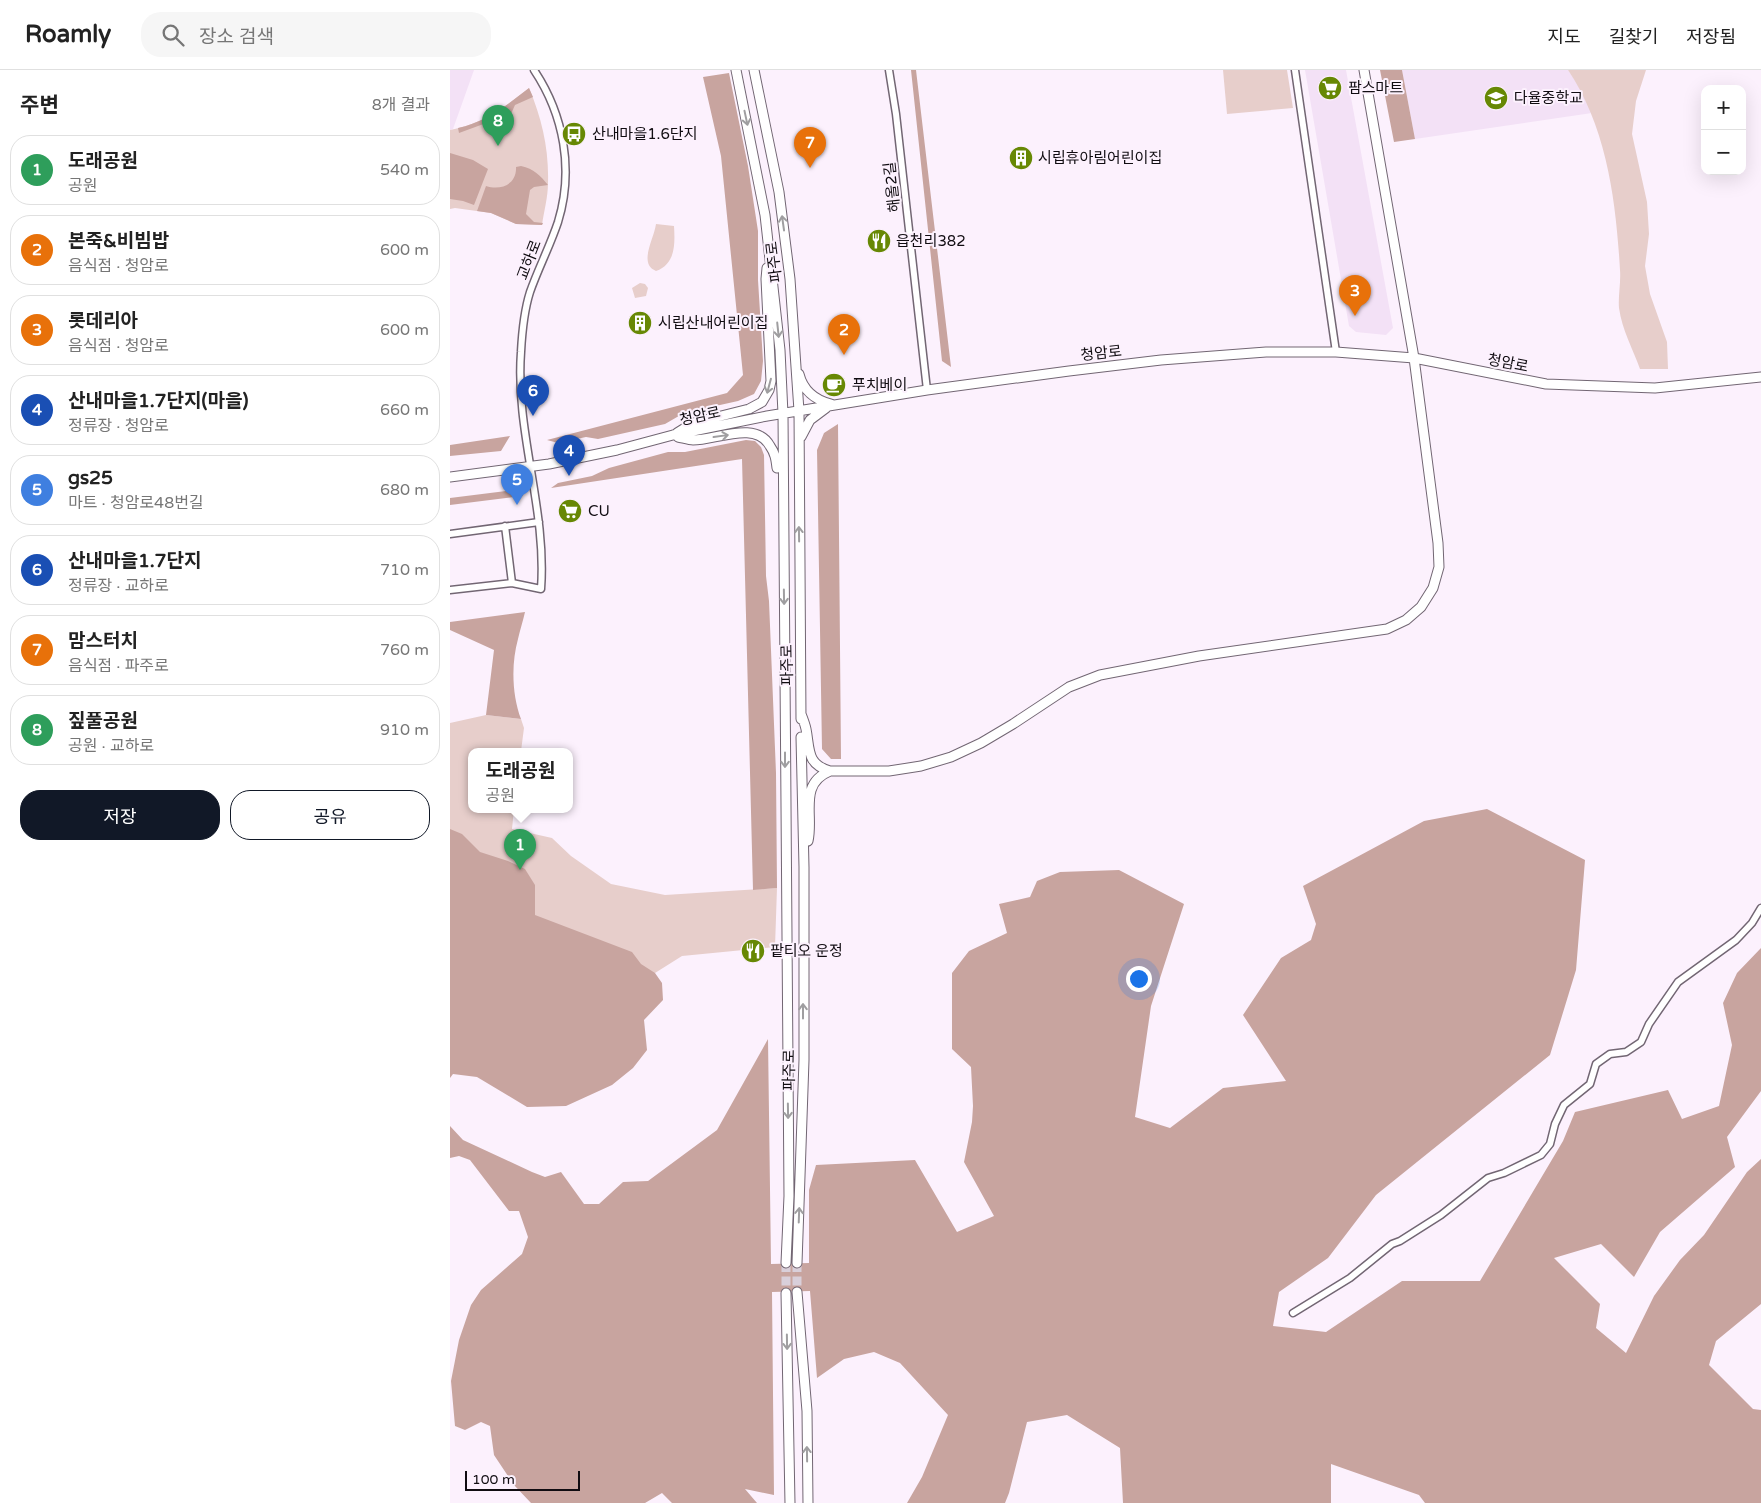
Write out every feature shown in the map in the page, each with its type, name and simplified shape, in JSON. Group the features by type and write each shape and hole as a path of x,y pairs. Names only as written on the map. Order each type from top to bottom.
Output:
{"main road":[{"name":"파주로","path":"736,70 765,215 780,350 783,414 789,1196 786,1263"},
{"name":"파주로","path":"754,70 779,192 790,279 799,411 804,1060 797,1263"},
{"path":"801,714 806,729 810,755 822,768 830,771 889,771 921,766 951,757 981,742 1005,729 1069,687 1100,675 1199,656 1387,629 1406,620 1421,607 1433,588 1439,567 1438,543 1414,358 1364,70"},
{"path":"673,436 692,423 749,409 762,402 769,390 771,381 766,279 769,250"},
{"name":"청암로","path":"450,477 530,467 617,450 673,436 834,405 1069,370 1161,360 1266,352 1336,352 1414,358 1546,384 1655,388 1761,377"},
{"path":"796,364 800,380 806,390 814,398 834,405"},
{"path":"799,452 800,438 810,420 816,414 834,405"},
{"path":"673,436 694,440 736,433 755,433 762,436 769,443 776,458 778,528 783,576"},
{"path":"803,855 809,838 809,794 814,783 821,775 830,771"},
{"path":"797,1292 807,1411 808,1503"},
{"path":"786,1293 790,1503"}],"street":[{"name":"교하로","path":"512,583 541,589 542,571 539,522 522,411 520,372 524,323 530,294 557,223 566,186 565,153 560,125 548,94 534,70"},
{"name":"해올2길","path":"889,70 896,114 928,390"},
{"path":"1295,70 1336,352"},
{"path":"450,534 539,522"},
{"path":"450,590 512,583 505,526"},
{"path":"1293,1313 1350,1278 1392,1244 1400,1241 1441,1214 1488,1178 1504,1173 1541,1155 1550,1144 1555,1124 1564,1105 1590,1084 1596,1064 1610,1054 1626,1052 1641,1042 1649,1024 1678,982 1736,940 1752,923 1761,908"}],"shaded area":[{"path":"450,70 474,70 453,129 450,130"},
{"path":"911,70 916,70 951,367 942,361"},
{"path":"1223,70 1287,70 1293,108 1227,114"},
{"path":"1305,70 1346,70 1393,328 1386,335 1356,332 1349,326"},
{"path":"1380,70 1402,70 1415,139 1394,142"},
{"name":"다율중학교","path":"1402,70 1568,70 1577,83 1592,113 1415,139"},
{"path":"1568,70 1646,70 1636,101 1632,134 1647,202 1649,234 1645,266 1650,294 1667,342 1668,369 1640,369 1625,332 1619,308 1620,275 1616,218 1607,166 1592,116"},
{"path":"729,73 748,166 758,231 758,280 763,361 761,381 754,394 738,401 684,413 665,424 598,439 586,437 558,443 547,440 727,393 743,375 721,156 703,77"},
{"path":"529,88 538,111 546,146 548,188 542,225 516,224 491,213 450,209 450,130 483,119 510,103"},
{"path":"529,88 533,97 515,105 511,114 459,133 458,128 487,117"},
{"path":"450,153 473,160 488,169 474,205 450,199"},
{"path":"521,166 536,173 548,185 534,187 530,190 526,214 534,222 543,223 542,225 516,224 491,213 477,211 486,186 497,188 507,185 514,178 516,167"},
{"path":"656,224 674,226 674,246 671,258 663,268 656,271 648,263 648,250"},
{"path":"640,283 645,284 648,288 646,296 635,298 632,288"},
{"path":"838,424 841,759 831,759 822,749 817,450 824,433"},
{"path":"510,436 501,451 450,456 450,445"},
{"path":"746,440 755,441 761,447 764,455 766,576 769,601 776,773 777,888 753,890 742,459 551,488 558,483 592,476 609,468 668,452 685,452"},
{"path":"514,490 520,492 523,496 450,505 450,498"},
{"path":"525,612 514,659 514,690 521,719 486,715 494,650 450,630 450,622"},
{"path":"486,715 521,719 524,728 521,748 468,748 468,813 514,813 512,829 552,838 571,856 611,884 665,895 777,888 775,947 682,956 655,973 450,1014 450,723"},
{"path":"1487,809 1585,860 1576,970 1550,1055 1376,1195 1328,1258 1279,1292 1273,1326 1326,1332 1402,1281 1480,1281 1563,1141 1575,1112 1668,1090 1682,1119 1719,1106 1732,1045 1723,1003 1737,973 1761,948 1761,1091 1727,1137 1735,1167 1660,1232 1634,1277 1601,1244 1554,1258 1600,1304 1596,1328 1626,1353 1654,1296 1680,1260 1704,1235 1747,1172 1761,1159 1761,1304 1716,1341 1709,1365 1753,1409 1761,1410 1761,1503 1425,1503 1419,1495 1331,1464 1331,1503 1123,1503 1120,1448 1067,1415 1027,1422 1005,1503 907,1503 922,1477 948,1415 900,1363 874,1352 844,1359 817,1378 810,1291 772,1292 774,1495 745,1489 757,1503 672,1503 662,1493 645,1503 531,1503 514,1485 494,1455 490,1426 481,1422 465,1430 455,1426 451,1381 459,1340 471,1305 481,1290 522,1254 528,1237 519,1211 509,1211 470,1160 459,1156 450,1158 450,1126 463,1140 532,1172 545,1177 561,1172 584,1204 599,1204 623,1182 648,1181 717,1130 768,1039 771,1264 809,1263 809,1190 816,1165 915,1160 957,1232 994,1216 964,1162 972,1122 971,1067 952,1049 952,973 969,951 1007,933 999,904 1030,897 1037,881 1060,872 1119,870 1184,904 1151,1006 1135,1117 1170,1128 1223,1088 1286,1081 1243,1015 1281,958 1311,940 1316,924 1303,886 1424,821"},
{"path":"450,829 462,834 480,852 525,869 535,885 535,915 632,952 641,964 655,973 662,983 663,1000 644,1020 647,1050 633,1068 612,1085 566,1106 527,1107 477,1077 453,1074 450,1078"}],"tunnel":[{"path":"786,1263 786,1293"},
{"path":"797,1263 797,1292"}],"place":[{"name":"팜스마트","path":"1330,88"},
{"name":"다율중학교","path":"1496,98"},
{"name":"산내마을1.6단지","path":"574,134"},
{"name":"짚풀공원","path":"498,146"},
{"name":"시립휴아림어린이집","path":"1021,158"},
{"name":"맘스터치","path":"810,168"},
{"name":"읍천리382","path":"879,241"},
{"name":"롯데리아","path":"1355,316"},
{"name":"시립산내어린이집","path":"640,323"},
{"name":"본죽&비빔밥","path":"844,355"},
{"name":"푸치베이","path":"834,385"},
{"name":"산내마을1.7단지","path":"533,416"},
{"name":"산내마을1.7단지(마을)","path":"569,476"},
{"name":"gs25","path":"517,505"},
{"name":"CU","path":"570,511"},
{"name":"도래공원","path":"520,870"},
{"name":"팥티오 운정","path":"753,951"}]}
